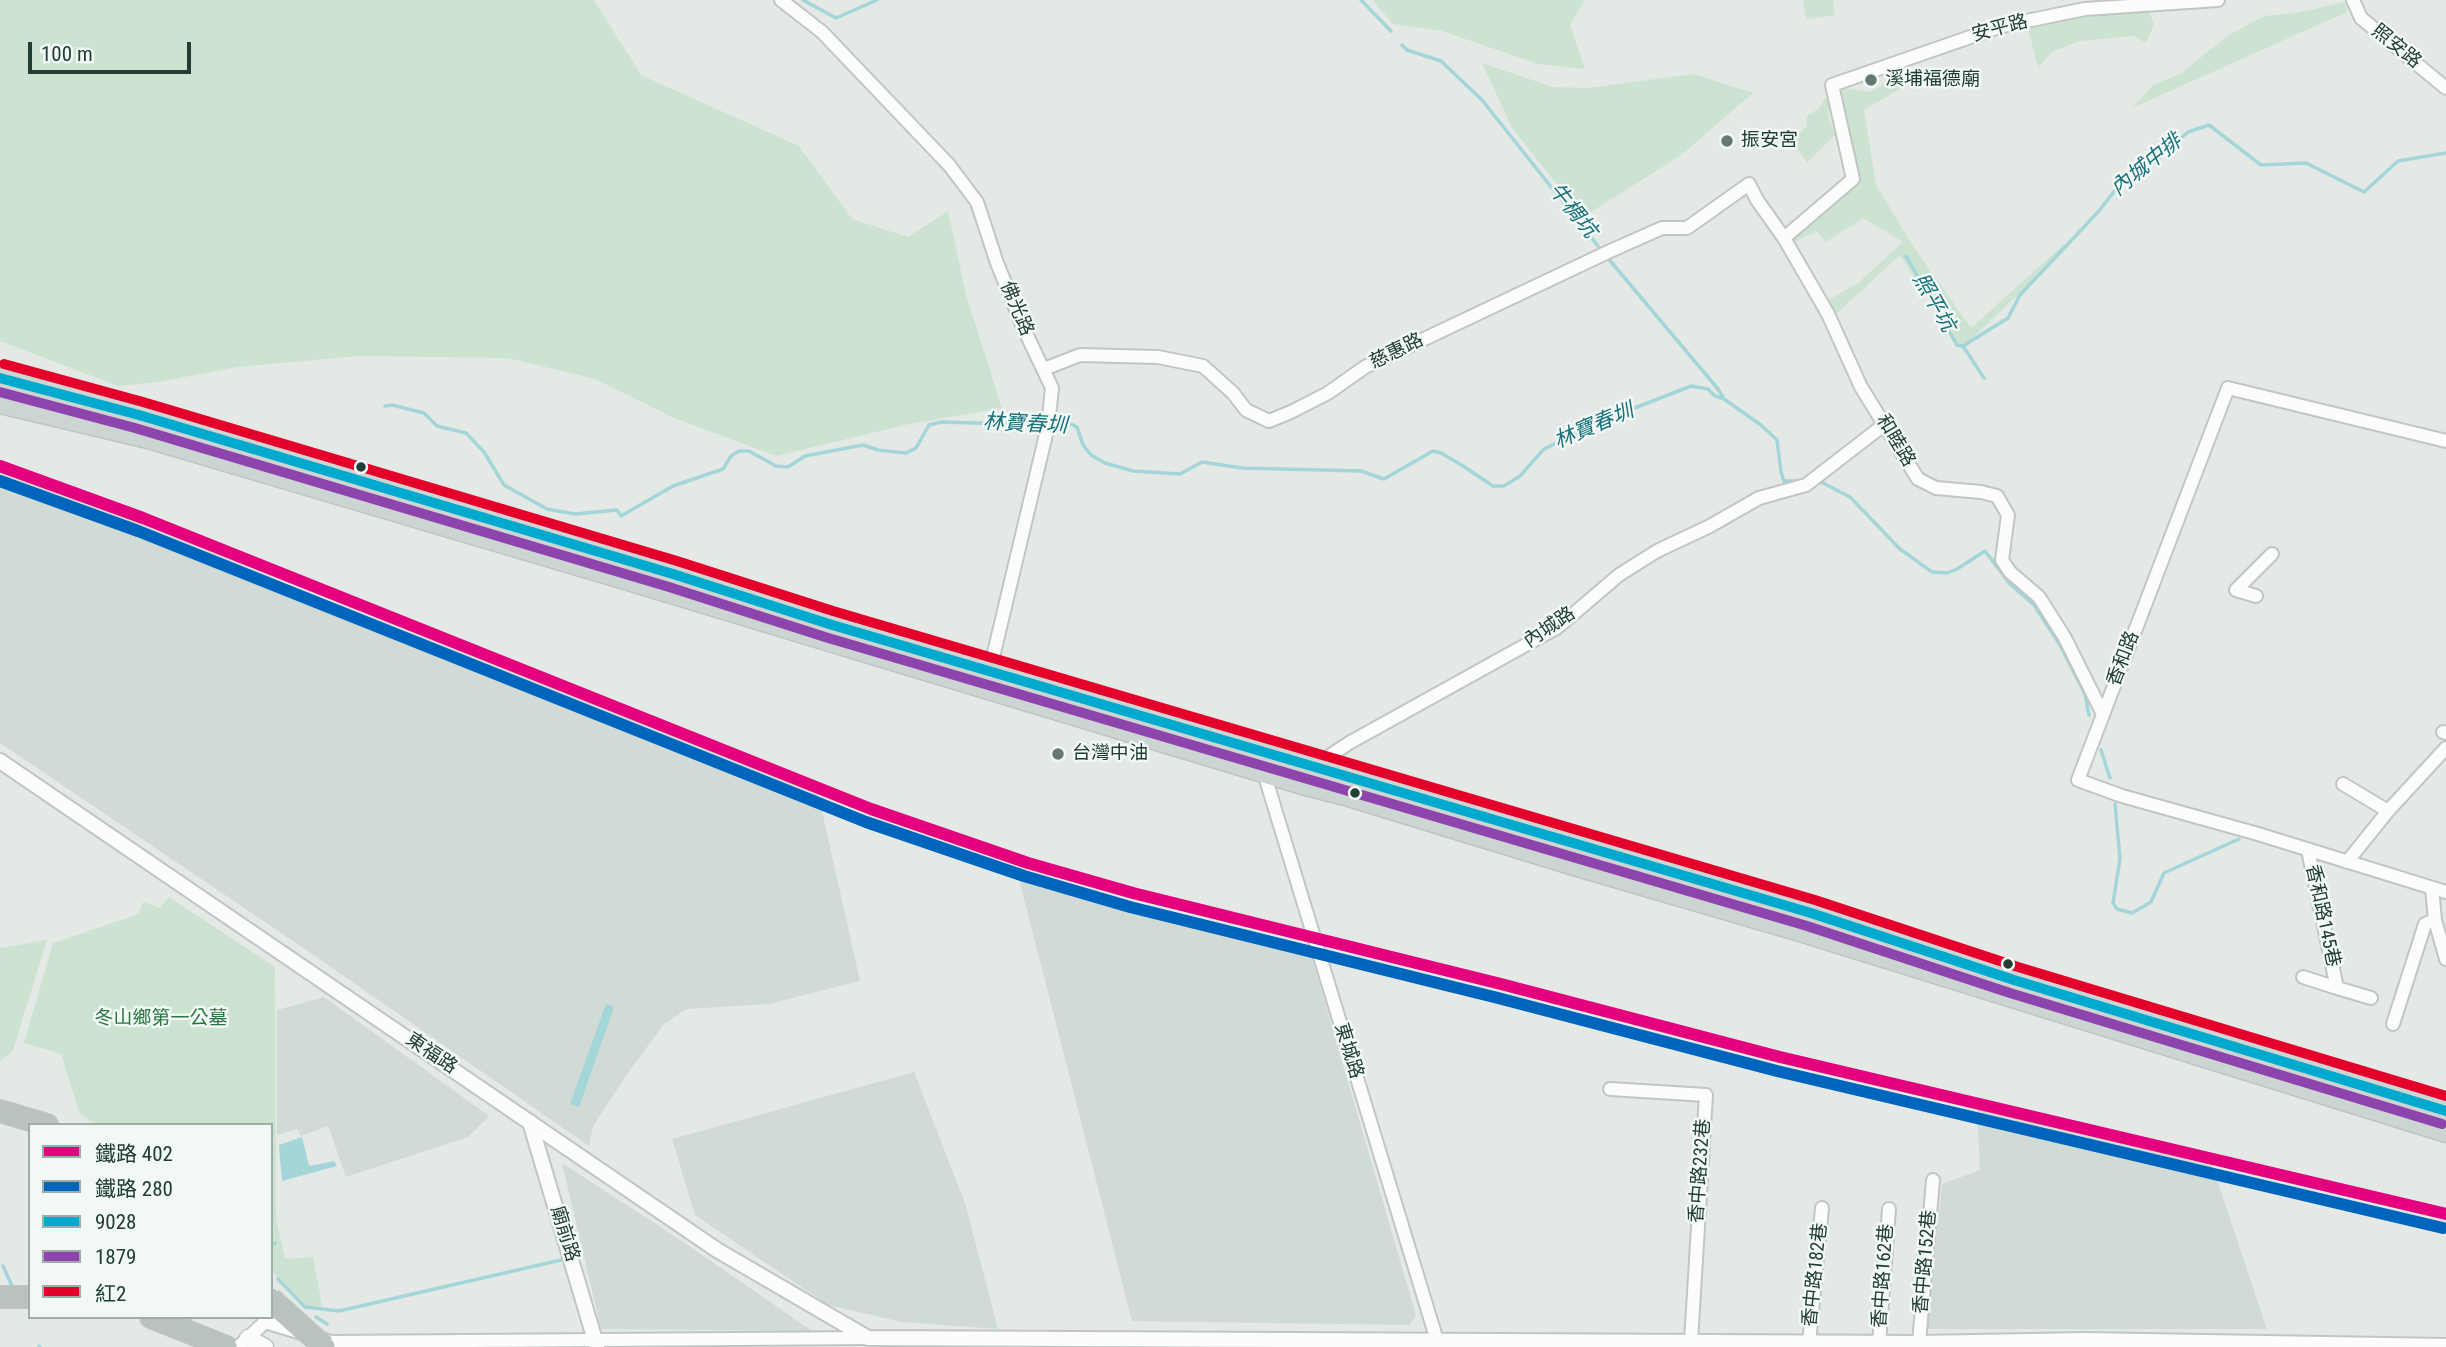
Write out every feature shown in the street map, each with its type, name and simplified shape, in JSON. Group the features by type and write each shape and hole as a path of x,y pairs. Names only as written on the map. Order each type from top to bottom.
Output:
{"highway":[{"path":"0,1111 40,1123"},
{"path":"0,1297 28,1297"},
{"path":"273,1301 331,1345"},
{"path":"156,1319 226,1347"}],"main road":[{"path":"0,379 139,415 991,672 1811,913 2014,980 2446,1111"},
{"path":"0,404 148,439 1302,785 1358,799 1803,933 2446,1133"},
{"path":"287,480 293,462"},
{"path":"1803,933 1811,913"},
{"path":"2008,998 2014,980"},
{"path":"246,1344 265,1347"}],"street":[{"name":"佛光路","path":"781,0 822,32 949,166 977,202 1013,301 1052,388 1048,425 1027,523 999,624 991,672 983,688"},
{"name":"安平路","path":"1784,238 1853,179 1832,85 2002,26 2085,9 2218,0"},
{"name":"照安路","path":"2353,0 2361,18 2446,88"},
{"name":"慈惠路","path":"1044,369 1080,355 1158,357 1203,366 1233,393 1246,410 1269,421 1328,393 1365,367 1604,254 1662,228 1687,228 1749,184"},
{"name":"和睦路","path":"1749,184 1828,314 1861,387 1918,479 1936,488 1997,496 2008,515 2001,560 2010,572 2039,597 2065,638 2103,714"},
{"name":"香和路","path":"2446,441 2228,388 2078,780 2446,892"},
{"name":"內城路","path":"1302,785 1313,767 1349,743 1558,627 1619,575 1657,551 1710,526 1759,498 1806,485 1885,424"},
{"path":"2256,596 2236,590 2272,554"},
{"path":"2347,862 2388,811 2446,748"},
{"path":"1264,773 1269,754"},
{"name":"東福路","path":"0,761 717,1250 868,1338"},
{"name":"東城路","path":"1264,773 1438,1344"},
{"path":"2343,783 2388,811"},
{"name":"香和路145巷","path":"2308,850 2337,988 2371,998"},
{"path":"2432,888 2435,920 2446,959"},
{"path":"2393,1024 2425,924 2435,920"},
{"path":"2303,977 2337,988"},
{"name":"香中路232巷","path":"1611,1089 1706,1095 1691,1342"},
{"name":"廟前路","path":"530,1122 596,1344"},
{"name":"香中路152巷","path":"1919,1343 1933,1180"},
{"name":"香中路182巷","path":"1809,1343 1822,1208"},
{"name":"香中路162巷","path":"1879,1343 1889,1209"},
{"path":"246,1344 265,1322 331,1345 596,1344 868,1338 966,1343 1691,1342 2446,1346"}],"shaded area":[{"path":"0,464 293,586 818,793 860,981 769,1004 687,1009 664,1024 628,1073 593,1126 589,1146 299,945 0,743"},
{"path":"1019,879 1309,948 1416,1315 1410,1325 1132,1321"},
{"path":"324,997 489,1116 468,1137 346,1177 328,1126 301,1136 297,1129 277,1135 277,1010"},
{"path":"914,1072 965,1203 998,1329 902,1322 828,1305 695,1215 672,1139"},
{"path":"1977,1106 2210,1159 2267,1329 1927,1329 1942,1184 1980,1170"},
{"path":"562,1163 682,1241 812,1331 601,1329"}],"green space":[{"path":"0,0 594,0 641,75 799,146 852,219 908,237 948,211 966,295 1002,408 909,424 776,456 674,418 595,379 508,358 358,356 238,367 158,382 118,386 0,341"},
{"path":"1373,0 1585,0 1570,25 1585,69 1538,64 1442,31 1393,24"},
{"path":"1803,0 1833,0 1835,15 1806,19"},
{"path":"2345,2 2347,12 2132,108 2153,85 2180,74 2229,35 2264,16 2296,13"},
{"path":"2150,13 2154,25 2146,43 2133,36 2080,41 2052,52 2038,68 2028,28 2076,17"},
{"path":"1482,63 1553,87 1588,88 1694,74 1753,93 1680,156 1583,217 1512,128"},
{"path":"1898,76 1900,89 1864,110 1876,185 1913,246 1971,328 2064,244 2068,247 1961,349 1900,255 1835,315 1827,301 1858,283 1903,242 1863,218 1826,242 1817,231 1794,242 1791,237 1860,179 1841,92 1845,88 1870,92"},
{"path":"1825,98 1831,105 1828,114 1835,135 1807,163 1792,140 1807,126 1806,117 1819,108"},
{"name":"冬山鄉第一公墓","path":"169,897 275,967 276,1218 285,1259 313,1257 322,1306 305,1307 273,1272 273,1123 94,1123 80,1114 61,1054 24,1043 53,943 139,914 143,902 160,908"},
{"path":"47,940 13,1050 0,1062 0,948"}],"water":[{"path":"606,1004 614,1007 579,1107 570,1104"},
{"path":"302,1137 309,1166 334,1161 337,1166 282,1181 279,1145"}],"waterway":[{"name":"牛椆坑","path":"803,0 836,18 877,0"},
{"name":"牛椆坑","path":"1361,0 1391,31"},
{"name":"牛椆坑","path":"1402,45 1407,50 1441,61 1482,100 1602,251"},
{"name":"內城中排","path":"1963,346 2008,318 2020,295 2098,212 2124,179 2141,174 2188,132 2209,125 2261,165 2306,163 2364,192 2398,161 2446,153"},
{"name":"照平坑","path":"1906,256 1957,345 1963,346 1984,378"},
{"name":"牛椆坑","path":"1607,257 1724,399"},
{"name":"林寶春圳","path":"1052,425 1071,424 1077,427 1083,445 1091,455 1105,463 1133,471 1180,474 1202,462 1242,468 1361,471 1384,479 1433,451 1441,453 1493,486 1504,486 1520,476 1544,449 1604,420 1691,386 1708,389 1761,425 1777,440 1784,481 1797,481"},
{"name":"林寶春圳","path":"385,406 392,405 424,413 437,426 466,433 484,452 504,485 547,509 575,514 617,510 621,516 673,486 723,469 731,456 739,451 749,451 776,466 788,467 805,456 863,445 878,450 906,453 916,448 929,425 941,422 1044,425"},
{"name":"林寶春圳","path":"1819,481 1850,497 1900,549 1932,572 1947,573 1985,551 2010,584 2034,605 2060,645 2085,694 2089,715"},
{"name":"林寶春圳","path":"2101,750 2110,778"},
{"name":"林寶春圳","path":"2115,804 2120,859 2113,903 2117,909 2132,913 2151,902 2164,873 2239,839"},
{"path":"278,1279 305,1307 339,1311 561,1260"},
{"path":"3,1266 14,1290"},
{"path":"316,1317 327,1324"}],"rail line":[{"name":"402","path":"0,466 143,518 871,809 1028,863 1133,893 1501,984 1780,1057 2446,1214"},
{"name":"280","path":"0,481 138,531 866,822 1024,876 1130,907 1498,998 1777,1071 2443,1228"}],"transit line":[{"name":"紅2","path":"4,364 143,402 677,561 833,611 1815,900 2018,967 2446,1096"},
{"name":"9028","path":"0,378 139,415 673,574 829,624 1811,913 2014,980 2446,1111"},
{"name":"1879","path":"0,392 135,428 669,587 825,637 1807,926 2010,993 2442,1124"}],"place":[{"name":"溪埔福德廟","path":"1871,80"},
{"name":"振安宮","path":"1727,141"},
{"name":"台灣中油","path":"1058,754"}]}
